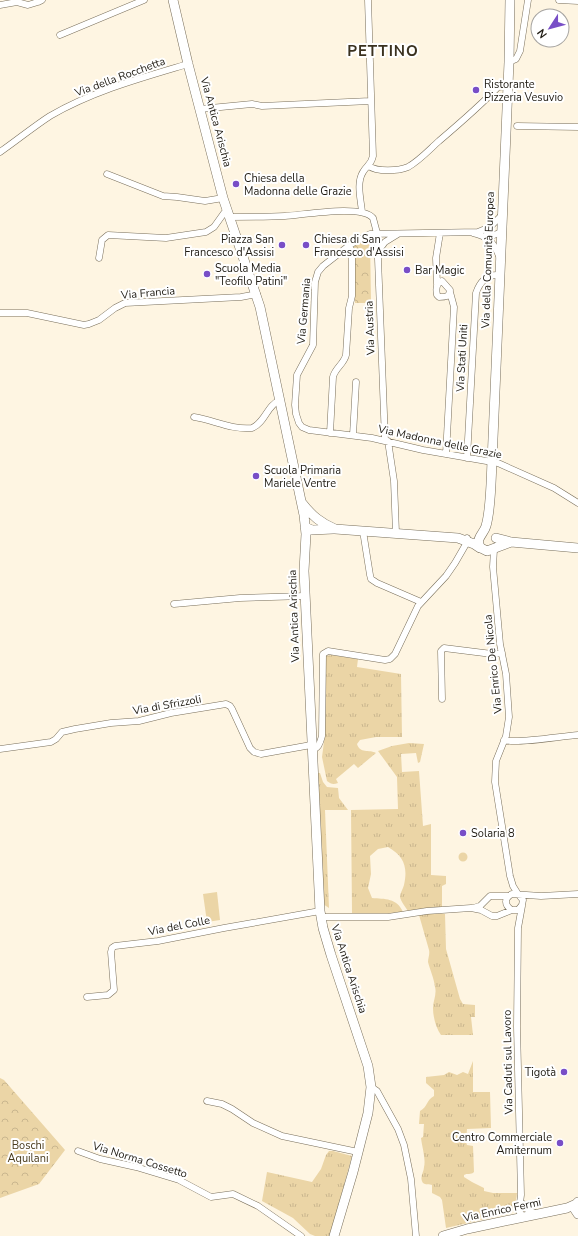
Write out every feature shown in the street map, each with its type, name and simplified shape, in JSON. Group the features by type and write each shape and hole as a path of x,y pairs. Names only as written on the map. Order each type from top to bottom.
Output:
{"main road":[{"name":"Via Antica Arischia","path":"172,0 223,198 257,294 284,415 305,527 304,571 320,914 331,955 366,1059 371,1087 370,1106 334,1236"},
{"name":"Via della Comunità Europea","path":"482,534 488,520 492,462 509,62 510,0"},
{"path":"301,500 324,528"},
{"name":"Via della Comunità Europea","path":"488,520 495,536"},
{"path":"305,527 316,524 324,528 464,539 487,532 511,542 578,548"},
{"path":"305,546 310,537 324,528"},
{"path":"482,534 478,541 482,549"},
{"path":"494,548 497,542 495,536"},
{"path":"464,539 488,551 511,542"},
{"name":"Via Enrico Fermi","path":"443,1236 522,1217 575,1208"}],"street":[{"path":"0,5 17,2 28,5 42,0"},
{"path":"60,34 144,0"},
{"path":"98,258 102,240 108,235 166,238 195,234 210,230 224,213 288,216 315,212 362,212 360,180 363,171 369,166 373,156 370,102 368,0"},
{"path":"509,62 514,60 519,54 528,0"},
{"path":"559,0 578,0"},
{"name":"Via della Rocchetta","path":"0,152 48,117 78,102 114,87 188,64"},
{"path":"369,166 378,170 401,169 411,165 498,87 508,86"},
{"path":"200,109 252,104 262,106 370,102"},
{"path":"517,126 578,127"},
{"path":"107,174 163,196 205,201 223,198"},
{"name":"Via Austria","path":"362,212 372,216 377,233 387,440 395,488 396,533"},
{"path":"501,260 493,243 484,233 502,215"},
{"name":"Via Germania","path":"296,418 295,409 297,375 313,345 316,277 323,266 349,246 368,235 377,233 484,233 490,236 502,232"},
{"path":"378,252 385,242 399,233"},
{"path":"440,233 436,258 437,275 440,283 437,294 438,296 446,297 450,292"},
{"path":"330,433 333,377 335,371 345,359 346,355 349,308 352,296 352,251 349,246"},
{"name":"Via Stati Uniti","path":"467,458 476,293 486,278 493,275 500,276"},
{"path":"440,283 449,288 454,307 446,454"},
{"name":"Via Francia","path":"0,313 27,313 84,325 94,323 114,308 125,303 241,297 257,294"},
{"path":"353,436 356,382"},
{"path":"194,417 211,420 231,427 252,428 261,421 275,403 280,400"},
{"path":"284,415 295,409"},
{"path":"284,415 296,418"},
{"name":"Via Madonna delle Grazie","path":"296,418 300,426 305,429 318,432 387,440 412,448 503,465 554,488 578,503"},
{"path":"363,531 370,575 372,579 377,583 421,602"},
{"path":"312,747 316,748 318,746 322,736 323,654 328,651 388,660 395,654 409,623 421,602 446,576 455,563 464,539"},
{"name":"Via Enrico De Nicola","path":"494,548 493,567 502,653 505,667 509,717 504,740 497,756 495,775 496,792 510,876 512,884 518,894"},
{"name":"Via Enrico De Nicola","path":"482,549 489,558 493,567"},
{"path":"174,604 240,598 305,596"},
{"path":"442,699 442,651 444,648 447,647 492,654 502,653"},
{"name":"Via di Sfrizzoli","path":"0,748 51,742 62,732 75,729 111,723 139,721 171,713 226,704 232,709 248,745 254,752 261,754 312,747"},
{"path":"504,740 527,740 578,735"},
{"name":"Via Enrico De Nicola","path":"509,895 510,876"},
{"path":"320,914 382,918 478,907 485,899 492,895 509,895 513,893 541,896 578,894"},
{"path":"518,894 523,900 522,906"},
{"path":"509,895 506,900 506,904 512,910"},
{"path":"471,908 485,912 492,916 497,916 512,910 518,910 529,900 541,896"},
{"path":"485,899 485,912"},
{"name":"Via Caduti sul Lavoro","path":"522,906 518,928 517,1038 521,1195 520,1212 522,1217"},
{"name":"Via Caduti sul Lavoro","path":"512,910 516,916 518,928"},
{"name":"Via del Colle","path":"87,997 108,995 114,990 111,952 112,948 115,946 158,941 224,928 320,914"},
{"path":"371,1087 377,1091 398,1129 404,1145 411,1179 416,1236"},
{"path":"207,1102 222,1104 253,1123 282,1136 358,1152"},
{"name":"Via Norma Cossetto","path":"78,1151 100,1159 136,1167 179,1180 210,1197 233,1194 258,1206 301,1236"},
{"path":"508,1220 515,1215 521,1205 538,1214"}],"green space":[{"path":"365,236 370,240 371,303 355,303 354,245"},
{"path":"331,655 358,659 357,667 401,674 402,737 376,737 360,740 357,744 360,749 376,753 358,768 354,764 336,779 338,783 333,784 327,781 322,757 325,734 325,656"},
{"path":"409,743 424,744 420,762 418,763 416,753 401,754 402,772 419,771 423,826 431,824 431,875 446,876 446,884 442,886 442,908 408,911 400,897 405,879 404,863 398,854 388,847 378,849 370,856 371,874 368,888 372,898 390,900 397,904 403,912 352,913 351,810 398,809 397,777 378,751 392,746"},
{"path":"317,773 320,773 323,782 327,787 338,788 339,798 348,810 325,810 329,908 323,904"},
{"path":"461,853 465,853 467,857 465,861 461,861 459,859 459,855"},
{"path":"217,892 220,920 207,922 203,894"},
{"path":"427,913 445,914 446,949 460,999 463,1004 475,1005 475,1017 471,1017 473,1035 441,1035 436,1026 433,1008 435,995 434,980 428,962 429,950 419,915"},
{"path":"473,1061 473,1092 490,1092 491,1128 467,1129 467,1145 473,1146 474,1172 464,1175 464,1177 484,1188 484,1191 493,1193 517,1193 516,1200 515,1205 507,1214 446,1228 442,1200 440,1197 432,1193 432,1185 424,1184 422,1181 425,1160 421,1138 423,1137 424,1124 419,1124 420,1111 434,1096 434,1090 426,1083 426,1077 444,1075 449,1072 457,1075 463,1072 468,1074"},
{"name":"Boschi Aquilani","path":"0,1078 4,1080 65,1150 39,1184 0,1198"},
{"path":"329,1151 352,1156 330,1236 315,1236 310,1234 293,1218 262,1201 267,1172 312,1182 321,1169"}],"place":[{"name":"Ristorante Pizzeria Vesuvio","path":"476,90"},
{"name":"Chiesa della Madonna delle Grazie","path":"236,184"},
{"name":"Piazza San Francesco d'Assisi","path":"282,245"},
{"name":"Chiesa di San Francesco d'Assisi","path":"306,245"},
{"name":"Bar Magic","path":"407,270"},
{"name":"Scuola Media \"Teofilo Patini\"","path":"207,274"},
{"name":"Scuola Primaria Mariele Ventre","path":"256,476"},
{"name":"Solaria 8","path":"463,833"},
{"name":"Tigotà","path":"564,1072"},
{"name":"Centro Commerciale Amiternum","path":"560,1143"}],"district":[{"name":"PETTINO","path":"383,51"}]}
